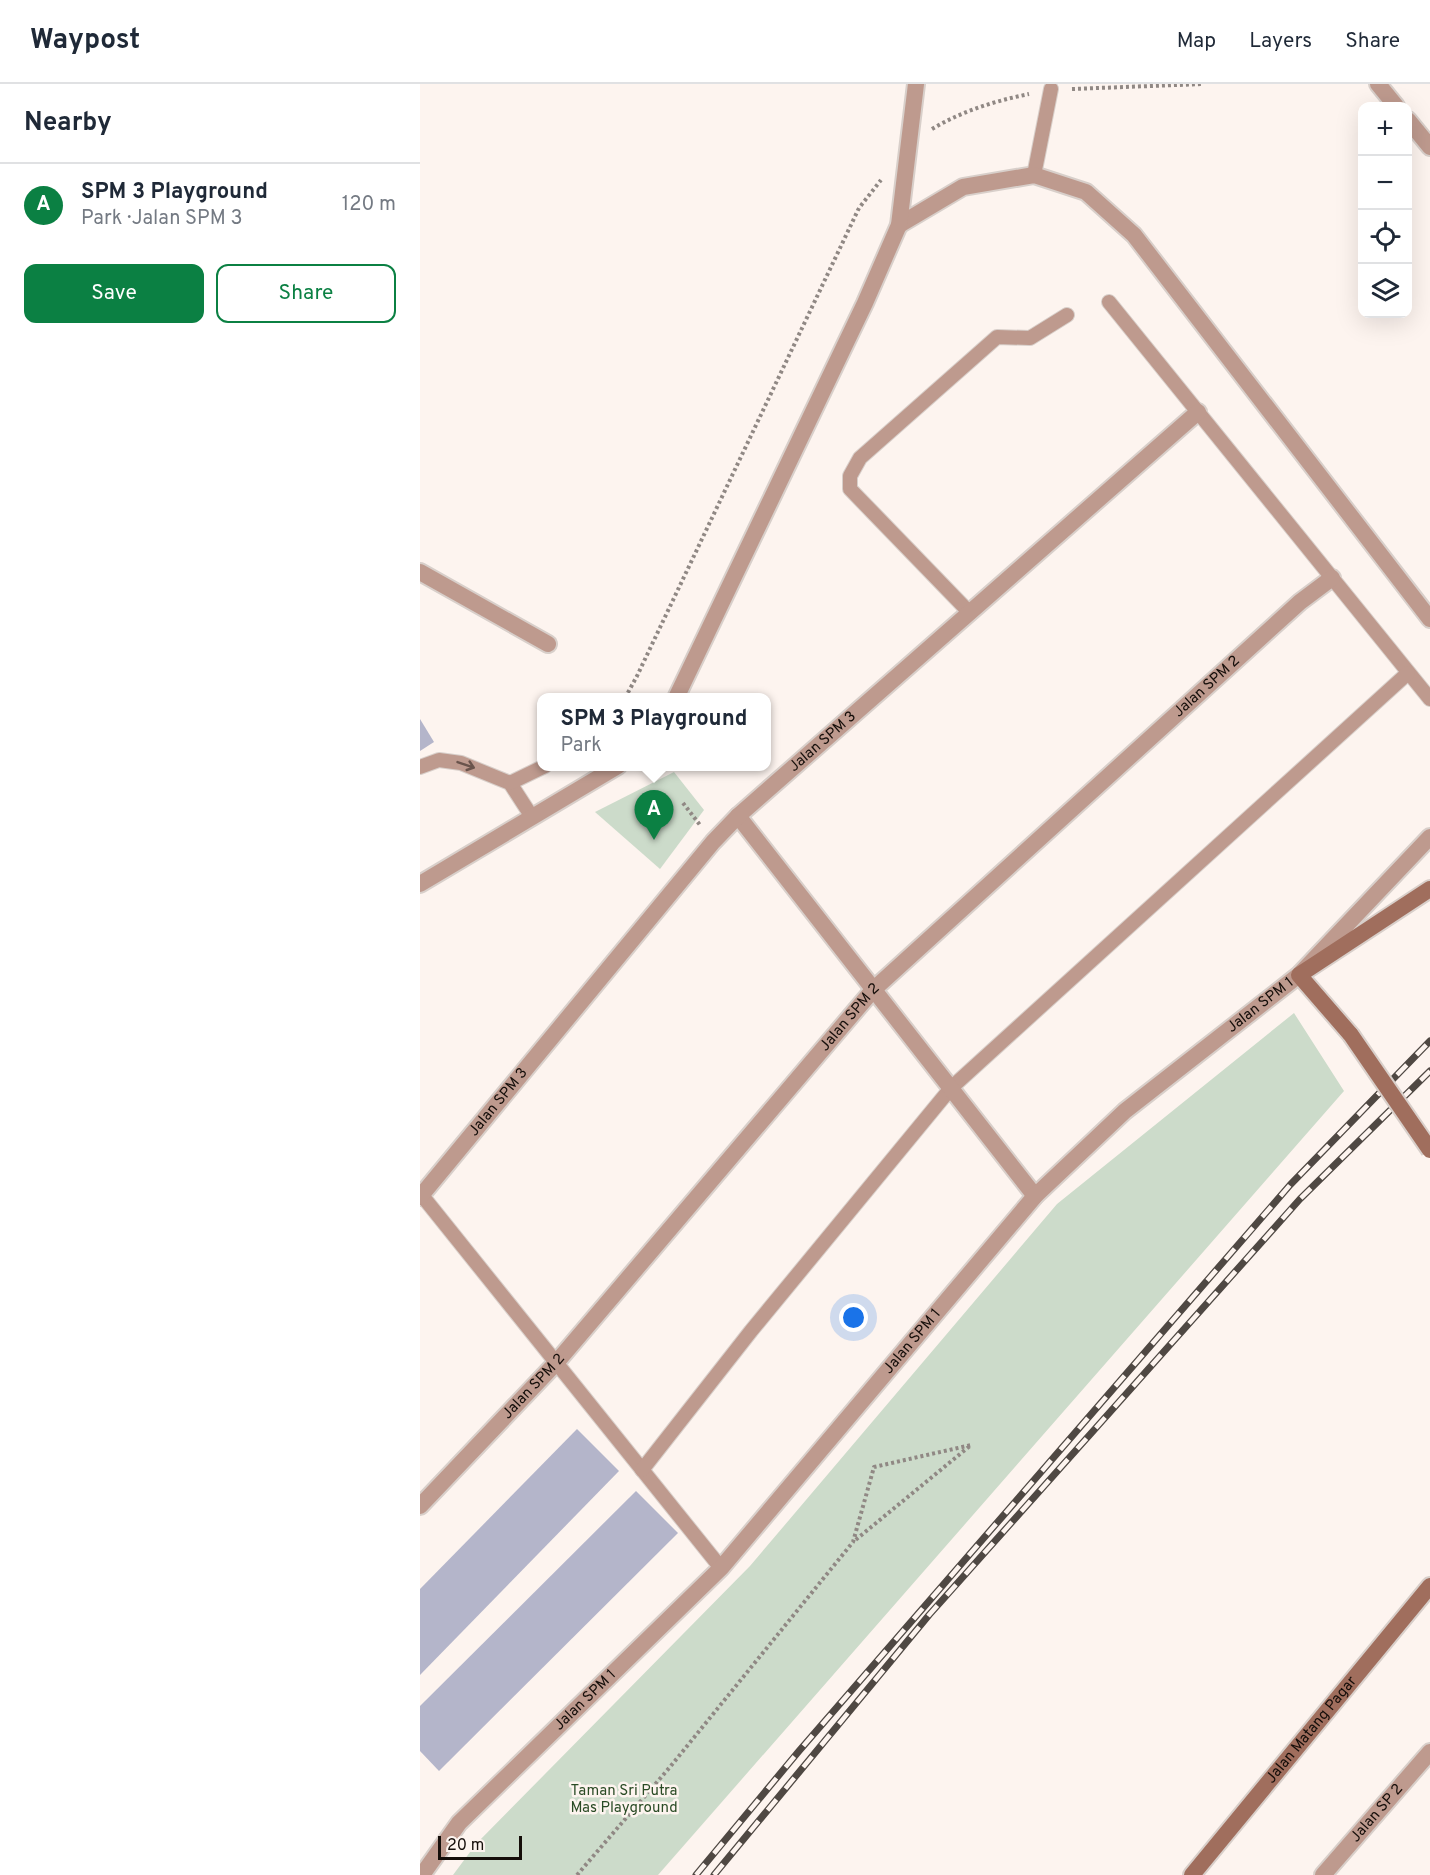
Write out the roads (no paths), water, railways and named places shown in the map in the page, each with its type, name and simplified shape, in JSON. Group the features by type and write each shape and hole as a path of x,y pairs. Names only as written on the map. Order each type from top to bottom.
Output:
{"main road":[{"path":"1430,889 1299,975 1351,1035 1430,1150"},
{"name":"Jalan Matang Pagar","path":"1192,1875 1430,1586"}],"street":[{"path":"678,693 865,303 899,225 916,84"},
{"path":"1378,84 1393,102"},
{"path":"1412,126 1430,147"},
{"path":"899,225 963,187 1034,175 1086,192 1134,235 1430,619"},
{"name":"Jalan SPM 3","path":"421,1195 706,851 738,816 1198,412"},
{"path":"420,572 548,644"},
{"name":"Jalan SPM 2","path":"420,1506 556,1363 873,990 1300,602 1332,578"},
{"path":"420,884 610,771"},
{"path":"738,816 1035,1196"},
{"name":"Jalan SPM 1","path":"422,1875 459,1823 721,1568 1035,1196 1125,1111 1299,975 1430,837"},
{"name":"Jalan SP 2","path":"1323,1875 1430,1752"}],"lane":[{"path":"1034,175 1051,89"},
{"path":"1109,302 1430,699"},
{"path":"970,613 850,489 850,476 860,458 997,337 1030,338 1067,315"},
{"path":"642,1470 751,1331 951,1088 1408,673"},
{"path":"420,767 440,760 461,763 510,783 532,817"},
{"path":"510,783 537,770"},
{"path":"421,1195 721,1568"}],"railway":[{"path":"696,1875 799,1751 1290,1185 1430,1041"},
{"path":"714,1875 929,1615 1300,1199 1430,1071"}],"place":[{"name":"SPM 3 Playground","path":"654,840"}],"park label":[{"name":"Taman Sri Putra Mas Playground","path":"624,1800"}]}
